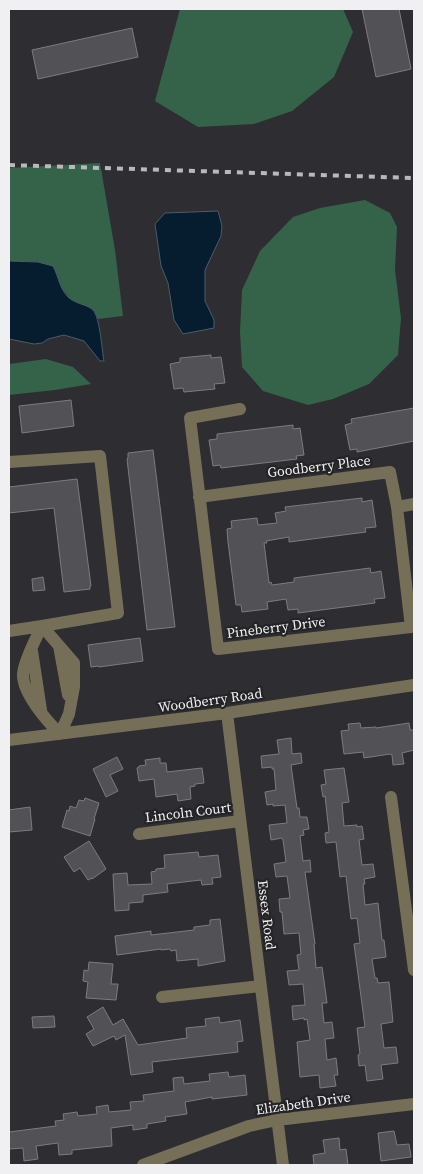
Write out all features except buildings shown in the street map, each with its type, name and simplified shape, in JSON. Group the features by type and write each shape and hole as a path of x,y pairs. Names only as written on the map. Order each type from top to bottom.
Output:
{"street":[{"name":"Pineberry Drive","path":"240,409 190,418 218,649 411,626 397,507"},
{"path":"9,462 100,456 118,613 9,631"},
{"name":"Goodberry Place","path":"199,496 390,472 397,507"},
{"path":"397,507 414,504"},
{"path":"42,626 74,662 74,687 69,714 60,734 42,714 27,692 23,675 31,648 42,626"},
{"name":"Woodberry Road","path":"9,740 227,713 414,685"},
{"name":"Essex Road","path":"227,713 282,1165"},
{"path":"391,797 414,970"},
{"name":"Lincoln Court","path":"139,834 240,821"},
{"path":"162,998 260,986"},
{"name":"Elizabeth Drive","path":"143,1165 249,1126 277,1120 414,1104"}],"green space":[{"path":"180,9 343,9 353,32 334,77 292,111 254,124 198,127 155,101"},
{"path":"100,163 115,250 123,316 98,319 94,311 70,299 61,287 57,274 38,262 9,261 9,168"},
{"path":"365,200 390,213 397,227 395,270 401,318 398,355 369,384 333,399 308,405 263,391 242,367 240,332 242,290 260,251 293,217 320,208"},
{"path":"46,359 73,367 91,384 9,395 9,364"}],"water":[{"path":"218,211 222,226 221,236 205,270 205,301 214,320 214,328 183,334 174,320 168,283 161,266 155,224 165,213"},
{"path":"9,261 38,262 53,266 62,289 68,297 93,310 99,327 104,361 100,361 84,341 64,335 34,344 9,339"}],"railway":[{"path":"9,165 414,178"}]}
